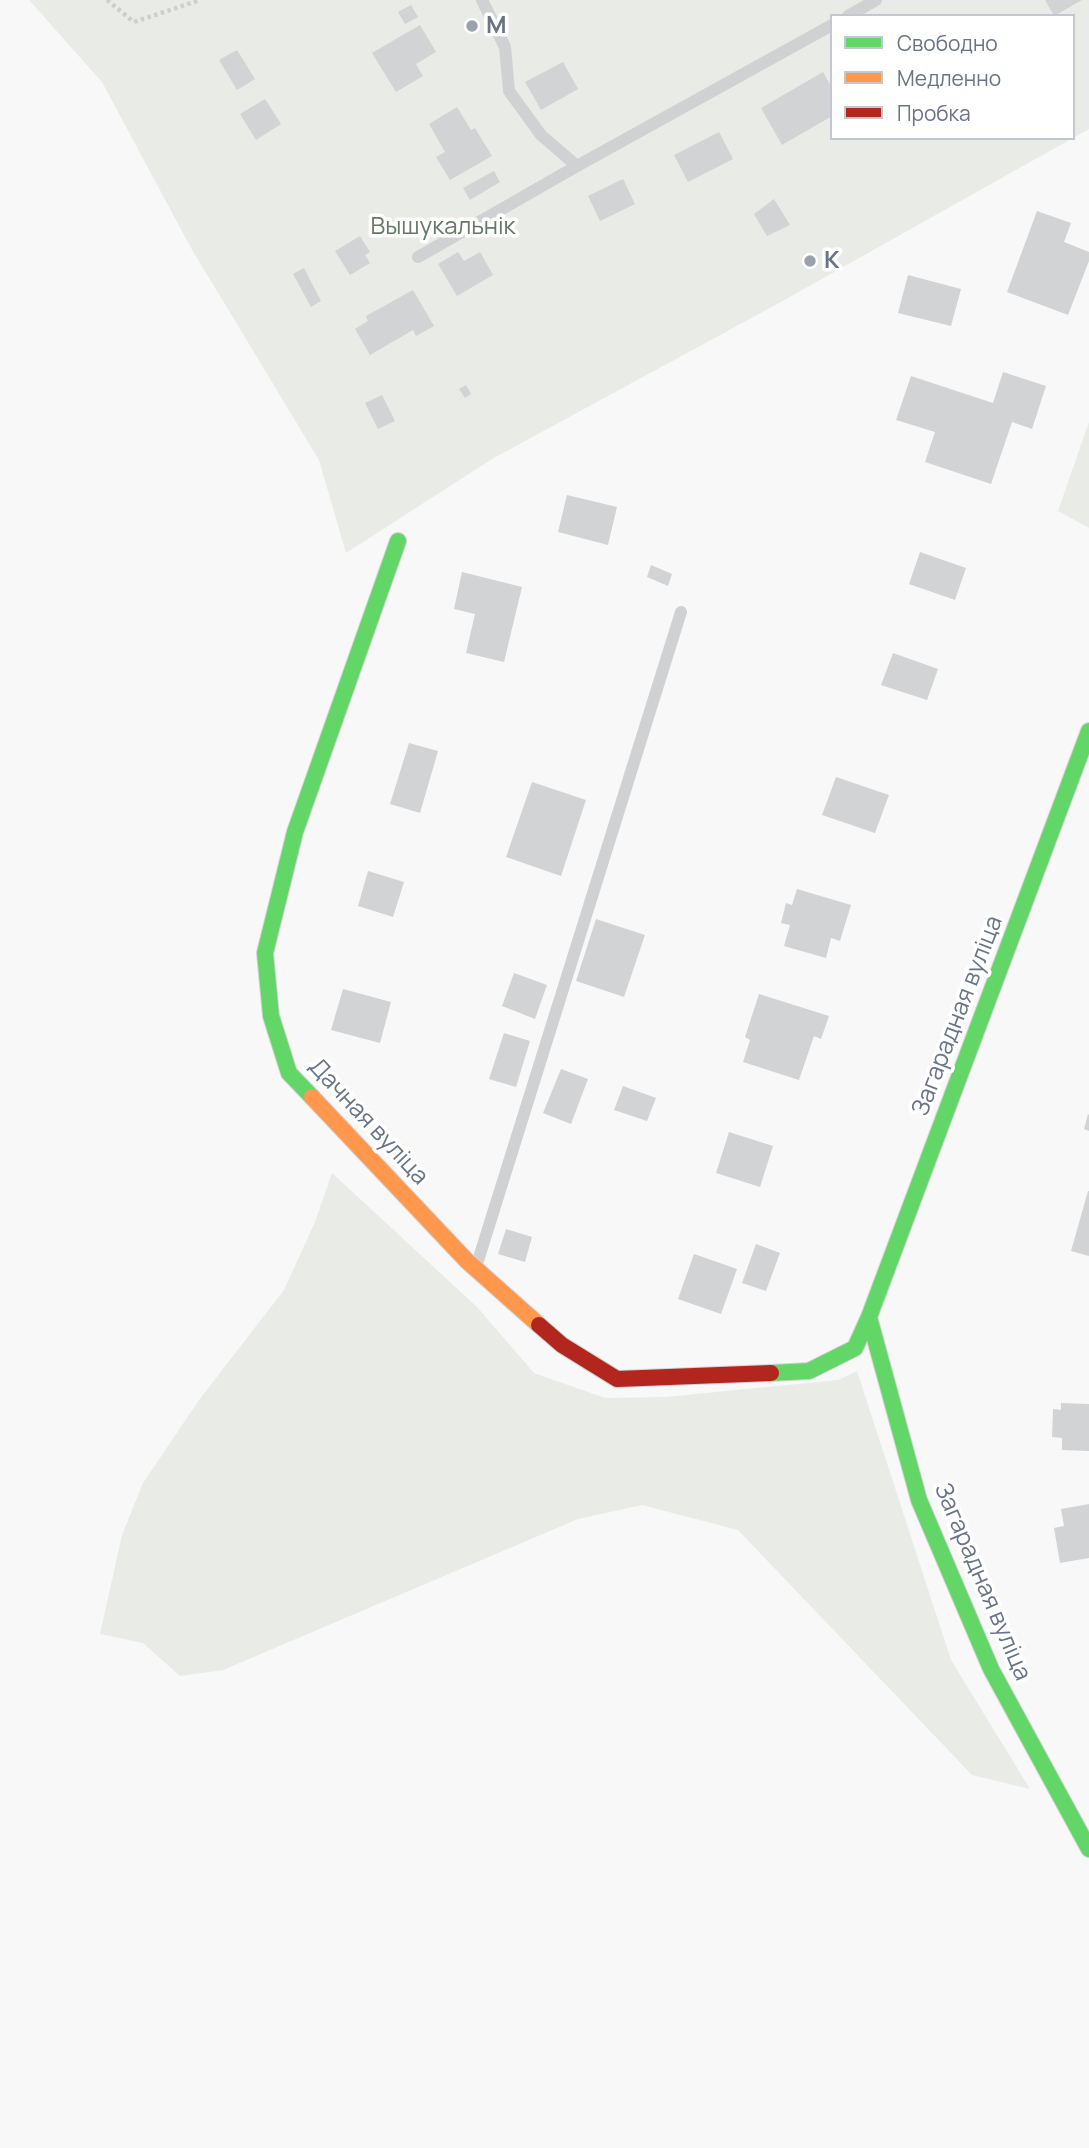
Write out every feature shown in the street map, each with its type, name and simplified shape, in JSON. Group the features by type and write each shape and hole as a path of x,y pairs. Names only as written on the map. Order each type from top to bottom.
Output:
{"street":[{"name":"Дачная вуліца","path":"398,541 295,832 265,953 271,1016 289,1073 467,1261 562,1345 617,1379 810,1371 855,1348"},
{"name":"Загарадная вуліца","path":"855,1348 1089,731"},
{"name":"Загарадная вуліца","path":"869,1317 919,1500 991,1669 1089,1849"}],"lane":[{"path":"482,0 505,47 509,91 541,135 577,166"},
{"path":"852,14 876,0"},
{"path":"418,257 830,26"},
{"path":"476,1267 681,612"}],"path":[{"path":"107,0 134,22 200,0"}],"green space":[{"name":"Вышукальнік","path":"29,0 1089,0 1089,129 1075,137 1075,14 830,14 830,140 1069,140 779,303 492,459 346,553 319,460 191,248 102,82"},
{"path":"1089,422 1089,528 1058,511"},
{"path":"332,1173 477,1307 534,1373 605,1398 666,1397 838,1380 857,1371 951,1660 1030,1789 972,1775 738,1530 642,1505 578,1519 223,1670 180,1676 143,1643 100,1634 122,1535 143,1483 199,1400 284,1290 315,1222"}],"building":[{"path":"1045,0 1082,0 1058,14 1053,14"},
{"path":"411,5 418,17 405,24 398,12"},
{"name":"М","path":"472,20 477,25 472,30 467,25"},
{"path":"420,25 436,52 416,64 423,76 396,92 372,53"},
{"path":"237,50 255,79 237,90 219,60"},
{"path":"563,62 578,89 541,110 525,82"},
{"path":"823,72 830,84 830,117 782,145 761,108"},
{"path":"265,99 281,124 256,140 240,114"},
{"path":"457,107 471,130 475,128 492,156 450,180 436,157 445,152 429,124"},
{"path":"719,132 733,159 688,182 674,155"},
{"path":"494,171 500,182 470,200 463,188"},
{"path":"623,179 635,204 600,221 588,196"},
{"path":"774,199 790,225 767,236 754,214"},
{"path":"1037,211 1071,223 1064,242 1089,252 1089,261 1068,315 1007,292"},
{"path":"360,236 370,252 365,255 370,263 350,275 335,251"},
{"path":"458,252 464,261 480,252 493,275 457,296 438,264"},
{"name":"К","path":"815,255 817,260 804,267 802,262"},
{"path":"304,268 321,301 311,307 293,274"},
{"path":"908,275 961,289 951,326 898,313"},
{"path":"413,290 434,326 416,336 413,330 370,355 355,329 368,321 366,316"},
{"path":"1003,372 1046,386 1032,429 1012,422 991,484 925,462 935,432 896,420 911,376 993,403"},
{"path":"466,385 471,394 465,398 459,389"},
{"path":"382,395 395,421 378,429 365,403"},
{"path":"567,495 617,507 608,545 558,532"},
{"path":"920,552 966,568 955,600 909,584"},
{"path":"651,565 672,574 668,586 647,577"},
{"path":"462,572 522,587 504,662 466,653 475,614 454,609"},
{"path":"893,653 938,669 927,700 881,685"},
{"path":"409,743 438,751 420,813 390,804"},
{"path":"836,777 889,795 875,833 822,815"},
{"path":"532,782 586,800 561,876 506,857"},
{"path":"368,871 404,882 393,917 358,906"},
{"path":"797,889 851,905 840,941 831,938 826,958 784,946 790,925 781,923 786,903 792,905"},
{"path":"596,919 645,935 624,997 576,981"},
{"path":"514,973 547,985 535,1019 502,1006"},
{"path":"343,989 391,1002 380,1043 331,1030"},
{"path":"759,994 829,1016 821,1039 814,1036 799,1080 743,1062 750,1040 745,1037"},
{"path":"504,1033 530,1041 516,1087 489,1079"},
{"path":"561,1069 588,1079 571,1124 543,1113"},
{"path":"623,1086 656,1098 647,1121 614,1110"},
{"path":"1089,1115 1089,1131 1084,1129"},
{"path":"729,1132 773,1146 760,1187 716,1173"},
{"path":"1089,1191 1089,1256 1071,1251"},
{"path":"506,1229 532,1237 525,1262 498,1254"},
{"path":"756,1244 780,1253 766,1291 742,1283"},
{"path":"694,1254 737,1269 721,1314 678,1299"},
{"path":"1061,1403 1089,1404 1089,1451 1062,1450 1062,1438 1052,1437 1053,1409 1061,1410"},
{"path":"1089,1504 1089,1558 1060,1563 1054,1528 1064,1526 1061,1509"}],"traffic: fast":[{"path":"312,1097 289,1073 271,1016 265,953 295,832 398,541"},
{"path":"771,1373 809,1371 855,1348 1089,731"},
{"path":"869,1317 919,1500 991,1669 1089,1849"}],"traffic: slow":[{"path":"312,1097 467,1261 539,1325"}],"traffic: jam":[{"path":"539,1325 562,1345 617,1379 771,1373"}],"place":[{"name":"М","path":"472,26"},
{"name":"К","path":"810,261"}]}
